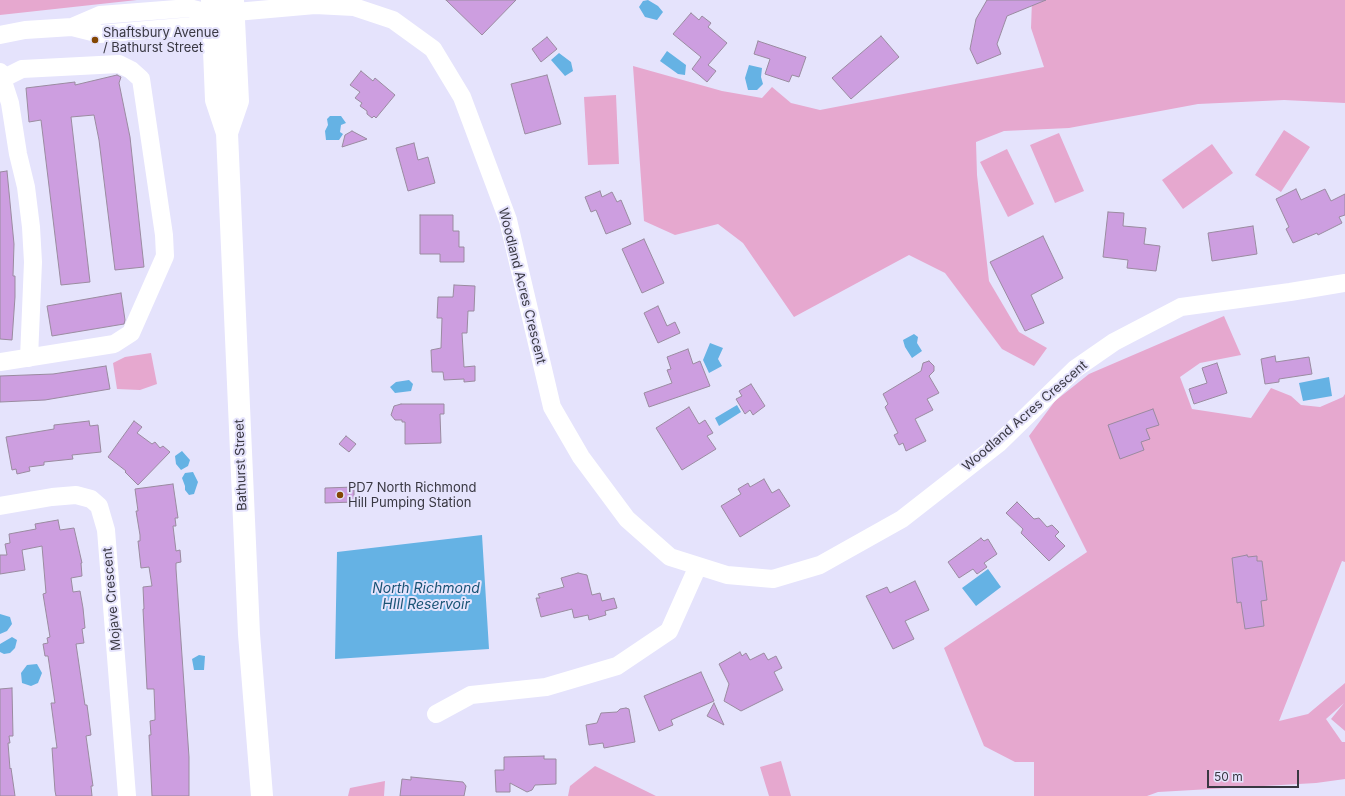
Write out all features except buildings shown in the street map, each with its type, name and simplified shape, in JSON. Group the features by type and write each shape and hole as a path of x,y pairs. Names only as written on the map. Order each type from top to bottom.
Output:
{"main road":[{"name":"Bathurst Street","path":"223,7 216,100 227,133 249,634 262,796"}],"street":[{"name":"Woodland Acres Crescent","path":"223,7 315,5 354,7 393,20 433,49 462,97 508,220 552,407 581,457 627,519 670,557 727,575 773,579 820,565 902,519 998,444 1075,369 1114,342 1181,307 1290,292 1345,282"},
{"path":"0,35 25,30 72,27 100,34 193,26 223,7"},
{"path":"0,362 29,358 114,344 131,333 165,256 164,235 141,79 131,70 119,64 22,69 1,75 10,103 18,154 26,187 31,227 33,262 29,358"},
{"name":"Mojave Crescent","path":"0,506 52,497 76,495 91,499 99,506 106,530 127,796"},
{"path":"436,714 471,696 546,687 617,666 669,631 698,566"}],"shaded area":[{"path":"0,0 137,0 0,15"},
{"path":"1032,0 1345,0 1345,103 1284,100 1198,104 1069,128 1004,131 976,142 977,175 989,281 1019,332 1047,348 1034,366 1002,349 945,273 909,255 794,317 743,243 718,224 675,235 644,221 633,66 722,91 762,98 772,87 791,103 820,110 1044,67 1031,28"},
{"path":"616,95 619,164 588,165 584,97"},
{"path":"1284,130 1310,147 1281,192 1255,175"},
{"path":"1059,133 1084,191 1055,203 1030,145"},
{"path":"1212,144 1233,173 1183,209 1162,180"},
{"path":"1007,149 1034,204 1008,217 980,162"},
{"path":"1224,316 1241,355 1200,363 1180,377 1192,409 1251,418 1271,388 1291,396 1301,405 1320,407 1343,397 1345,394 1345,562 1342,561 1279,721 1308,714 1345,683 1345,731 1331,719 1344,703 1326,719 1342,742 1345,742 1345,779 1316,783 1158,792 1147,796 1034,796 1034,762 1015,762 984,746 944,648 1087,552 1029,436 1055,401 1089,374"},
{"path":"151,353 157,384 140,390 117,389 113,363 125,357"},
{"path":"781,761 791,796 769,796 760,767"},
{"path":"595,766 656,796 568,796 570,786"},
{"path":"385,781 384,796 348,796 350,788"}],"water":[{"path":"648,0 658,6 663,12 657,20 645,17 639,7 643,1"},
{"path":"667,51 686,65 685,75 678,74 660,61"},
{"path":"559,53 571,62 573,71 565,76 551,60"},
{"path":"749,65 762,68 761,77 763,84 757,90 748,90 745,78"},
{"path":"330,116 341,116 346,123 341,125 340,132 343,134 339,140 326,140 325,131 328,125 327,119"},
{"path":"914,334 918,337 917,343 922,351 912,358 905,347 903,340"},
{"path":"710,343 723,348 718,359 722,366 709,373 703,360"},
{"path":"1329,377 1332,396 1303,401 1299,383"},
{"path":"409,380 413,384 411,391 395,393 390,387 396,382"},
{"path":"737,405 741,412 719,426 715,418"},
{"path":"182,451 190,460 188,466 181,470 176,464 175,456"},
{"path":"193,472 198,482 194,494 189,495 185,490 182,478 185,473"},
{"name":"North Richmond HIll Reservoir","path":"482,535 489,649 335,659 337,552"},
{"path":"988,569 1001,587 976,606 962,588"},
{"path":"0,614 10,617 12,624 7,631 0,634"},
{"path":"12,637 17,640 15,648 10,653 4,654 0,652 0,644"},
{"path":"199,655 205,656 204,670 194,670 192,659"},
{"path":"37,664 42,673 38,683 31,686 22,683 21,673 27,665"}],"place":[{"name":"Shaftsbury Avenue / Bathurst Street","path":"95,40"},
{"name":"PD7 North Richmond Hill Pumping Station","path":"340,495"}]}
